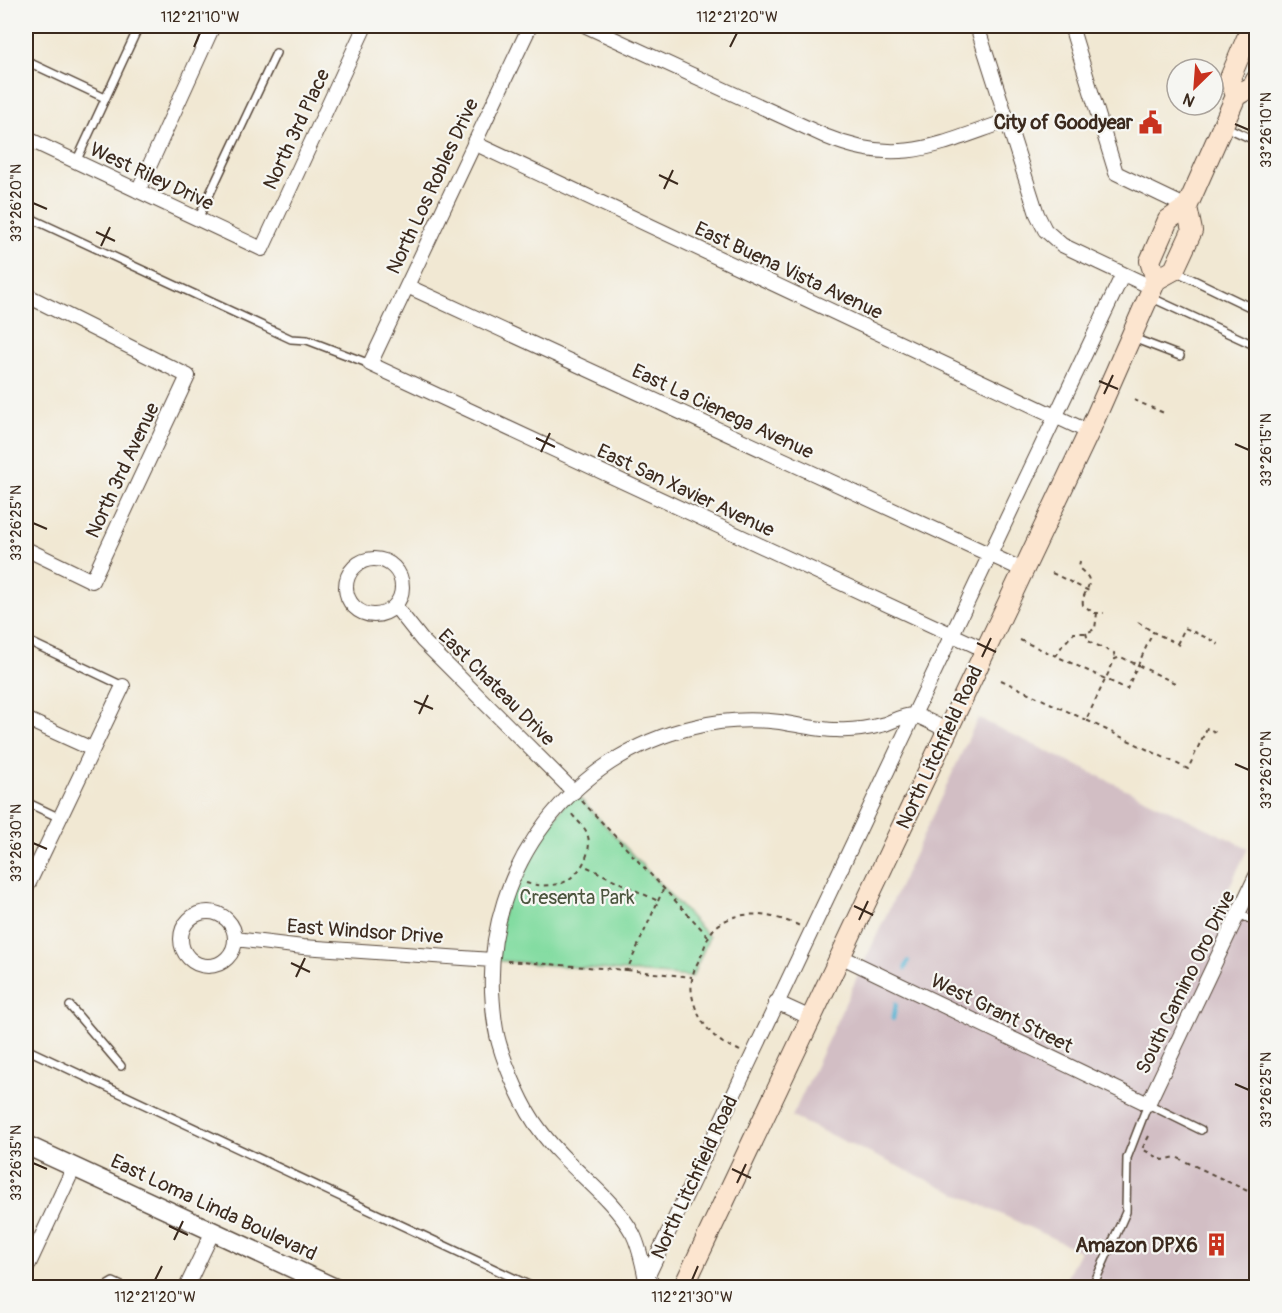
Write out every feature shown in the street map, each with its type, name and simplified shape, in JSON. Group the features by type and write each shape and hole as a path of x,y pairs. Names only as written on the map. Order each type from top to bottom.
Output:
{"main road":[{"name":"North Litchfield Road","path":"1236,96 1230,78 1252,26"},
{"name":"North Litchfield Road","path":"683,1287 1089,432 1131,337 1158,284 1192,231 1187,207 1222,125 1236,96 1253,86 1257,80"}],"street":[{"path":"138,191 213,26"},
{"name":"North 3rd Place","path":"262,249 364,26"},
{"name":"North Los Robles Drive","path":"370,364 530,26"},
{"path":"586,26 827,137 865,150 898,152 917,150 1007,121"},
{"path":"977,26 1036,214 1045,230 1062,245 1123,274 1158,284"},
{"path":"1071,26 1116,173 1187,207"},
{"name":"West Riley Drive","path":"26,138 262,249"},
{"name":"East Buena Vista Avenue","path":"474,143 1089,432"},
{"name":"North Litchfield Road","path":"644,1284 1123,274"},
{"name":"East La Cienega Avenue","path":"407,286 1023,570"},
{"name":"North 3rd Avenue","path":"26,295 188,376 92,581 26,549"},
{"name":"East San Xavier Avenue","path":"370,364 985,650"},
{"path":"374,559 384,560 392,565 398,572 402,589 395,606 388,612 372,615 356,609 346,594 346,585 352,569 366,560 374,559"},
{"name":"East Chateau Drive","path":"395,606 422,640 574,792"},
{"path":"26,886 123,686"},
{"path":"662,1287 644,1284 641,1255 633,1235 619,1213 538,1129 507,1068 493,1014 492,960 501,907 511,879 538,832 562,804 603,767 649,740 721,722 752,721 837,730 862,729 913,715 947,730"},
{"path":"26,719 92,749"},
{"name":"South Camino Oro Drive","path":"1148,1104 1257,876"},
{"path":"207,911 224,916 230,922 235,939 234,948 224,961 208,966 200,965 186,955 180,939 185,923 190,917 207,911"},
{"name":"East Windsor Drive","path":"235,939 492,960"},
{"name":"West Grant Street","path":"840,956 1148,1104"},
{"path":"776,1002 811,1018"},
{"name":"East Loma Linda Boulevard","path":"26,1144 335,1287"},
{"path":"26,1270 74,1167"},
{"path":"186,1287 213,1231"}],"lane":[{"path":"76,162 139,26"},
{"path":"198,219 276,53"},
{"path":"26,61 105,98"},
{"path":"1222,125 1257,141"},
{"path":"26,216 291,339 307,340 370,364"},
{"path":"1158,284 1257,310"},
{"path":"1158,284 1257,346"},
{"path":"1131,337 1179,356"},
{"path":"26,640 123,686"},
{"path":"26,802 60,818"},
{"path":"1239,914 1257,922"},
{"path":"70,1006 121,1066"},
{"path":"26,1049 535,1287"},
{"path":"1092,1287 1126,1212 1127,1158 1148,1104 1201,1130"},
{"path":"103,1287 113,1282 126,1287"}],"path":[{"path":"1134,400 1164,413"},
{"path":"1080,561 1079,567 1088,577 1089,582 1088,590 1082,599 1083,605 1097,613 1104,613"},
{"path":"1052,573 1088,590"},
{"path":"1056,656 1074,633 1086,633 1095,629 1097,613"},
{"path":"1138,622 1179,645 1185,628 1218,643 1217,645"},
{"path":"1020,640 1127,689 1153,632"},
{"path":"1086,633 1088,641 1114,653 1115,659 1086,720"},
{"path":"1115,659 1121,657 1175,683"},
{"path":"1001,680 1188,769 1207,728 1217,733"},
{"path":"574,792 709,937"},
{"path":"511,879 531,885 559,884 573,876 583,864 589,850 587,832 562,804"},
{"path":"583,864 658,901"},
{"path":"627,970 664,889"},
{"path":"751,1056 723,1043 706,1026 693,1000 692,976 709,937 716,927 731,918 749,914 780,917 810,930"},
{"path":"492,960 692,976"},
{"path":"1149,1136 1142,1149 1163,1160 1176,1157 1257,1195"}],"shaded area":[{"path":"978,718 1248,848 1223,900 1256,915 1256,1287 1062,1287 1080,1251 792,1117"}],"green space":[{"name":"Cresenta Park","path":"574,792 709,937 692,977 492,960 511,879"}],"waterway":[{"path":"905,969 908,961"},
{"path":"893,1019 896,1004"}],"place":[{"name":"City of Goodyear","path":"1151,122"},
{"name":"Amazon DPX6","path":"1216,1245"}]}
